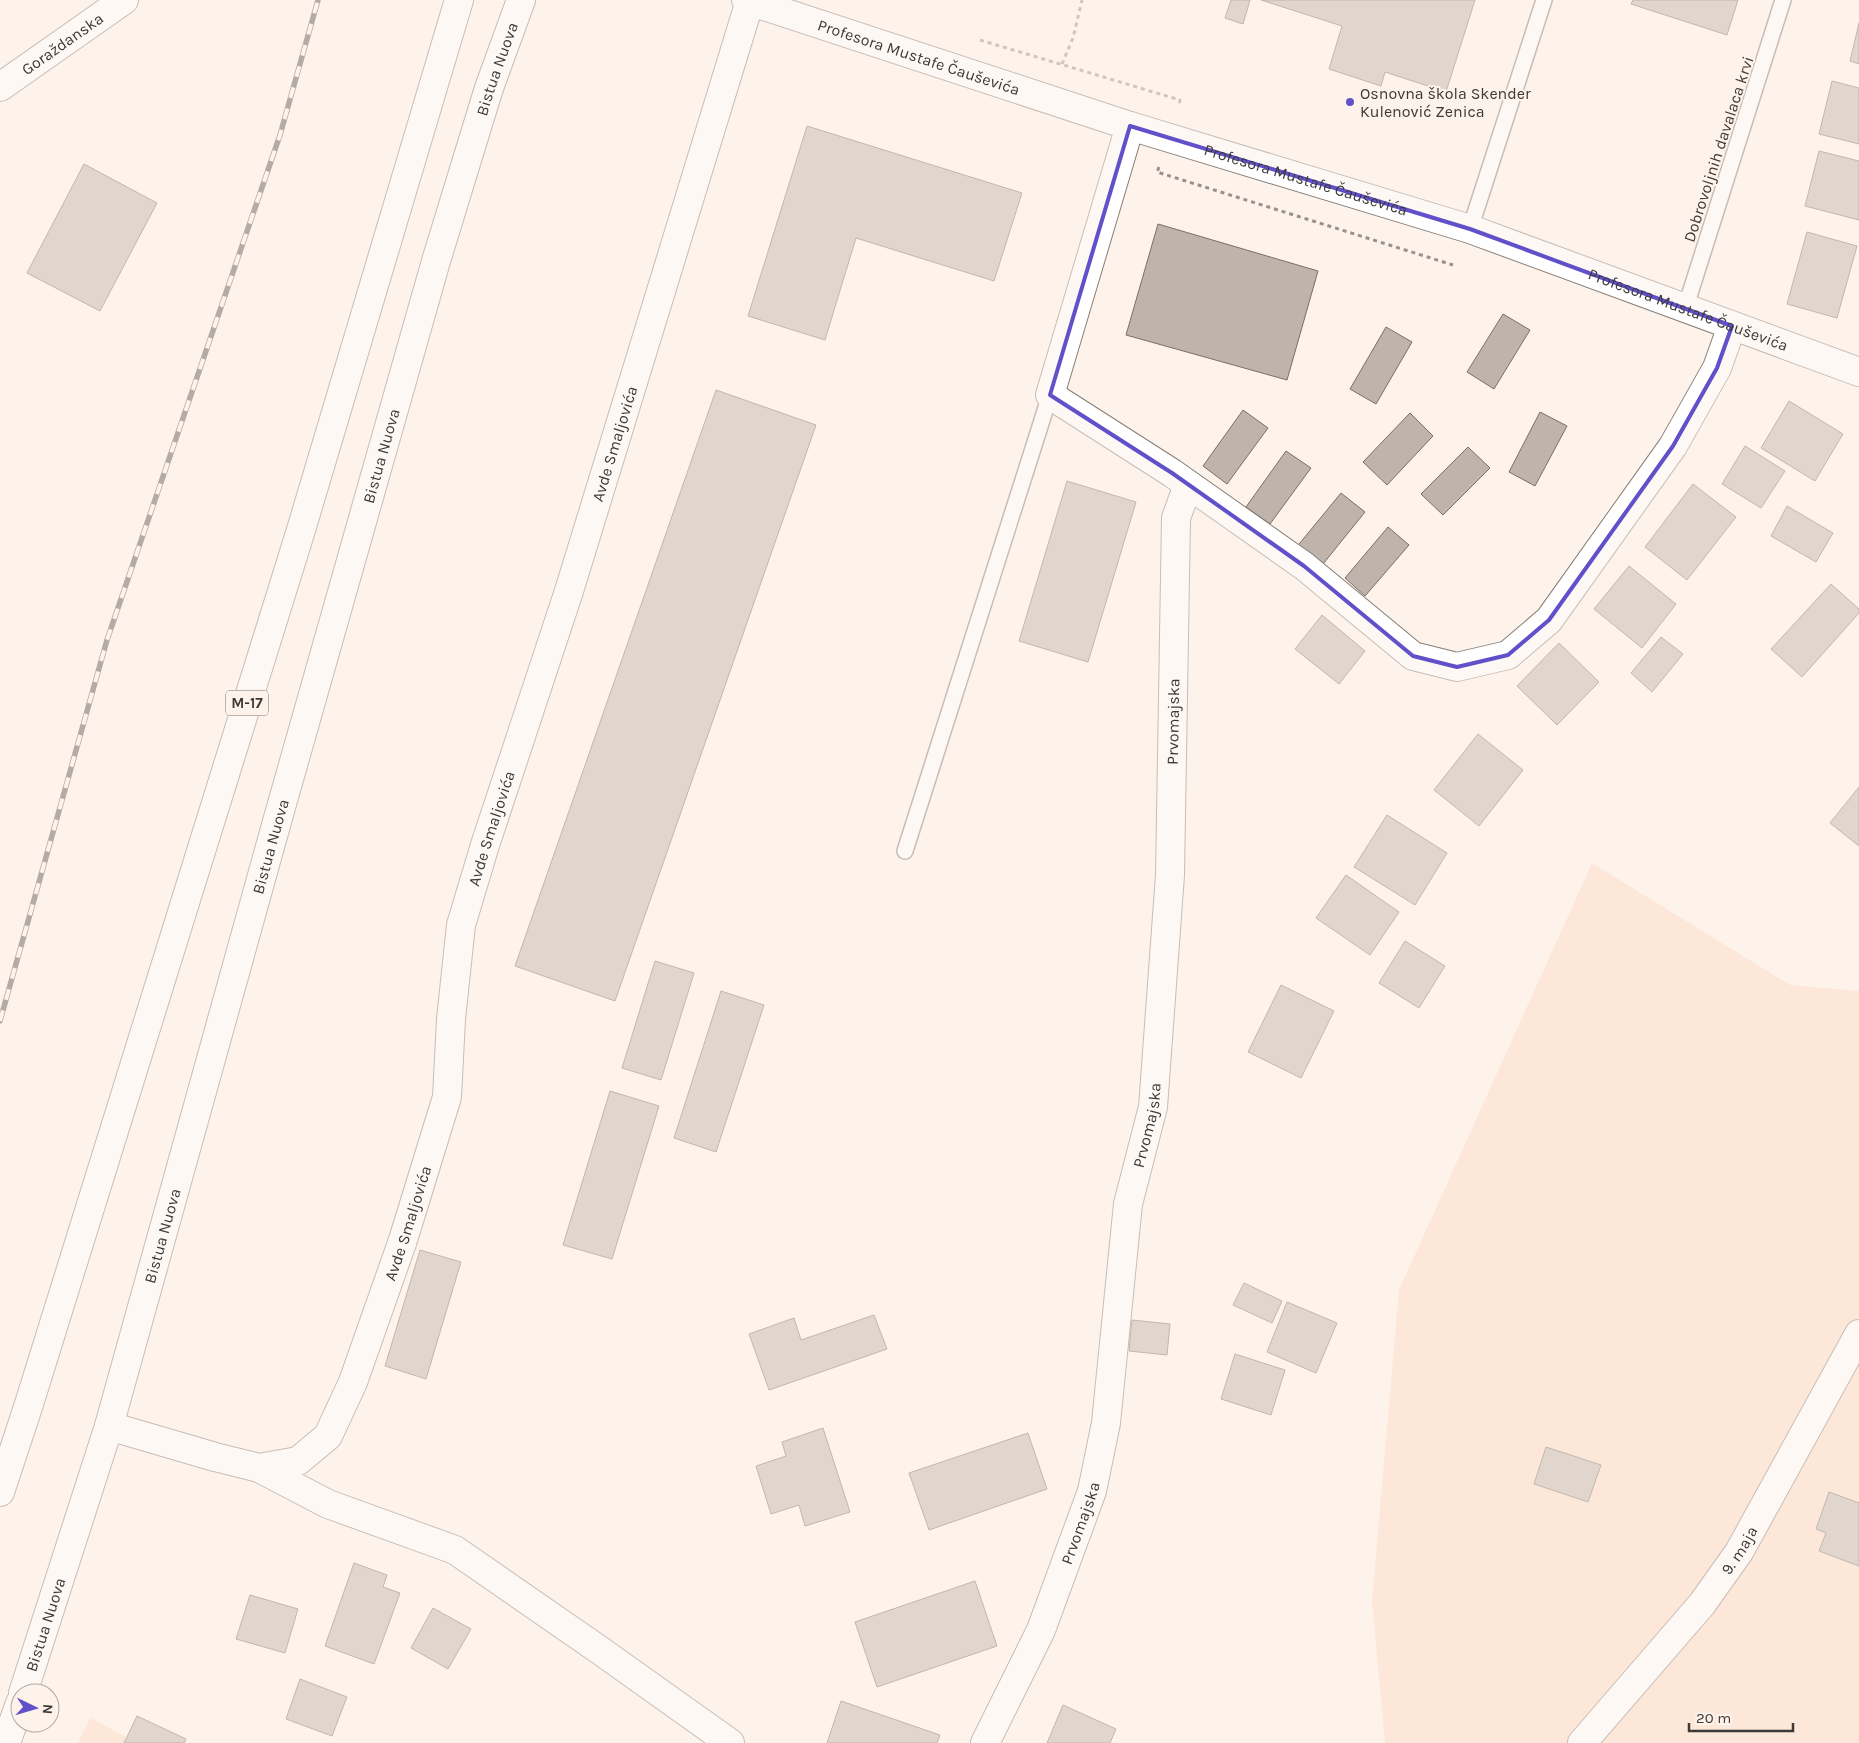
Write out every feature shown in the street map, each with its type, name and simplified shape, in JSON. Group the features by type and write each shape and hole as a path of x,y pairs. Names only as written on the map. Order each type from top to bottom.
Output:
{"main road":[{"name":"M-17","path":"0,1492 298,540 459,0"},
{"name":"Bistua Nuova","path":"26,1683 109,1426 433,270 489,88 521,0"},
{"name":"Avde Smaljovića","path":"109,1426 259,1468 298,1461 328,1436 354,1382 400,1249 447,1097 451,1019 461,925 485,845 569,591 748,1"},
{"name":"Profesora Mustafe Čauševića","path":"748,1 1130,126 1470,229 1859,372"},
{"name":"Goraždanska","path":"0,86 116,2"},
{"path":"1130,126 1050,395 1188,484 1304,566 1413,656 1457,668 1508,655 1549,620 1673,446 1717,368 1732,326"},
{"name":"Prvomajska","path":"985,1743 1041,1630 1092,1492 1106,1423 1128,1204 1152,1107 1170,875 1176,518 1188,484"},
{"name":"9. maja","path":"1582,1743 1702,1604 1740,1552 1859,1334"},
{"path":"259,1468 328,1504 455,1550 730,1743"}],"lane":[{"path":"1470,229 1544,0"},
{"name":"Dobrovoljnih davalaca krvi","path":"1685,309 1784,0"},
{"path":"905,851 1050,395"}],"path":[{"path":"1062,64 1073,38 1082,0"}],"highlighted area":[{"path":"1130,126 1470,229 1732,326 1717,368 1673,446 1549,620 1508,655 1457,667 1413,656 1304,566 1172,473 1050,395"}],"shaded area":[{"path":"1592,863 1790,985 1859,991 1859,1743 1385,1743 1372,1601 1399,1290"},
{"path":"90,1718 138,1743 78,1743"}],"building":[{"path":"1231,0 1250,0 1243,24 1225,18"},
{"path":"1261,0 1475,0 1446,92 1385,72 1381,86 1329,69 1342,26"},
{"path":"1633,0 1738,0 1727,35 1631,4"},
{"path":"1859,23 1859,64 1850,61"},
{"path":"1832,81 1859,88 1859,144 1819,134"},
{"path":"807,126 1022,193 994,281 856,238 825,340 748,316"},
{"path":"1819,151 1859,161 1859,220 1805,206"},
{"path":"84,164 157,203 100,311 27,273"},
{"path":"1158,224 1318,271 1287,380 1126,335"},
{"path":"1807,232 1857,246 1837,318 1787,304"},
{"path":"1503,314 1530,330 1494,389 1467,372"},
{"path":"1386,327 1412,342 1376,404 1350,389"},
{"path":"716,390 816,425 615,1001 515,966"},
{"path":"1789,401 1843,434 1815,481 1761,448"},
{"path":"1243,410 1268,428 1227,484 1203,466"},
{"path":"1540,412 1567,426 1535,486 1509,472"},
{"path":"1410,413 1433,436 1387,485 1363,462"},
{"path":"1745,446 1785,471 1761,508 1722,484"},
{"path":"1468,447 1490,468 1443,515 1421,494"},
{"path":"1286,451 1311,468 1270,524 1246,507"},
{"path":"1067,481 1136,502 1088,662 1019,641"},
{"path":"1693,484 1736,517 1687,580 1645,547"},
{"path":"1341,493 1365,512 1319,569 1295,549"},
{"path":"1787,506 1833,533 1816,562 1771,536"},
{"path":"1388,527 1409,545 1365,596 1345,578"},
{"path":"1629,566 1676,604 1642,648 1594,609"},
{"path":"1831,584 1859,609 1859,613 1802,677 1771,649"},
{"path":"1322,615 1365,651 1339,684 1295,649"},
{"path":"1661,637 1683,654 1652,692 1631,673"},
{"path":"1559,643 1599,682 1557,725 1517,686"},
{"path":"1478,734 1523,770 1479,826 1434,790"},
{"path":"1859,787 1859,846 1830,823"},
{"path":"1387,815 1447,853 1415,905 1354,867"},
{"path":"1346,875 1399,912 1370,955 1316,918"},
{"path":"1405,941 1445,966 1419,1008 1379,983"},
{"path":"655,961 694,973 661,1080 622,1068"},
{"path":"1281,985 1334,1011 1301,1078 1248,1052"},
{"path":"721,991 764,1005 716,1152 674,1138"},
{"path":"610,1091 659,1106 612,1259 563,1245"},
{"path":"420,1250 461,1262 426,1379 385,1366"},
{"path":"1244,1283 1282,1301 1272,1323 1233,1305"},
{"path":"1287,1302 1337,1323 1316,1373 1267,1352"},
{"path":"874,1315 887,1349 769,1390 749,1334 794,1318 801,1340"},
{"path":"1132,1320 1170,1324 1167,1355 1129,1351"},
{"path":"1235,1354 1285,1370 1271,1415 1221,1399"},
{"path":"823,1428 850,1512 805,1526 799,1505 771,1514 756,1466 786,1456 782,1442"},
{"path":"1028,1433 1047,1489 929,1530 909,1473"},
{"path":"1546,1447 1601,1465 1588,1502 1534,1484"},
{"path":"1829,1492 1859,1503 1859,1566 1819,1551 1826,1533 1816,1529"},
{"path":"354,1563 387,1575 383,1587 400,1593 374,1664 325,1646"},
{"path":"975,1581 997,1646 877,1687 855,1622"},
{"path":"250,1595 298,1609 285,1653 236,1639"},
{"path":"433,1608 471,1629 448,1669 411,1648"},
{"path":"300,1679 347,1697 332,1736 286,1719"},
{"path":"841,1701 940,1735 937,1743 827,1743"},
{"path":"1063,1705 1116,1729 1110,1743 1047,1743"},
{"path":"137,1716 186,1739 184,1743 124,1743"}],"railway":[{"path":"0,1021 107,640 280,135 318,0"}],"place":[{"name":"Osnovna škola Skender Kulenović Zenica","path":"1350,102"}]}
